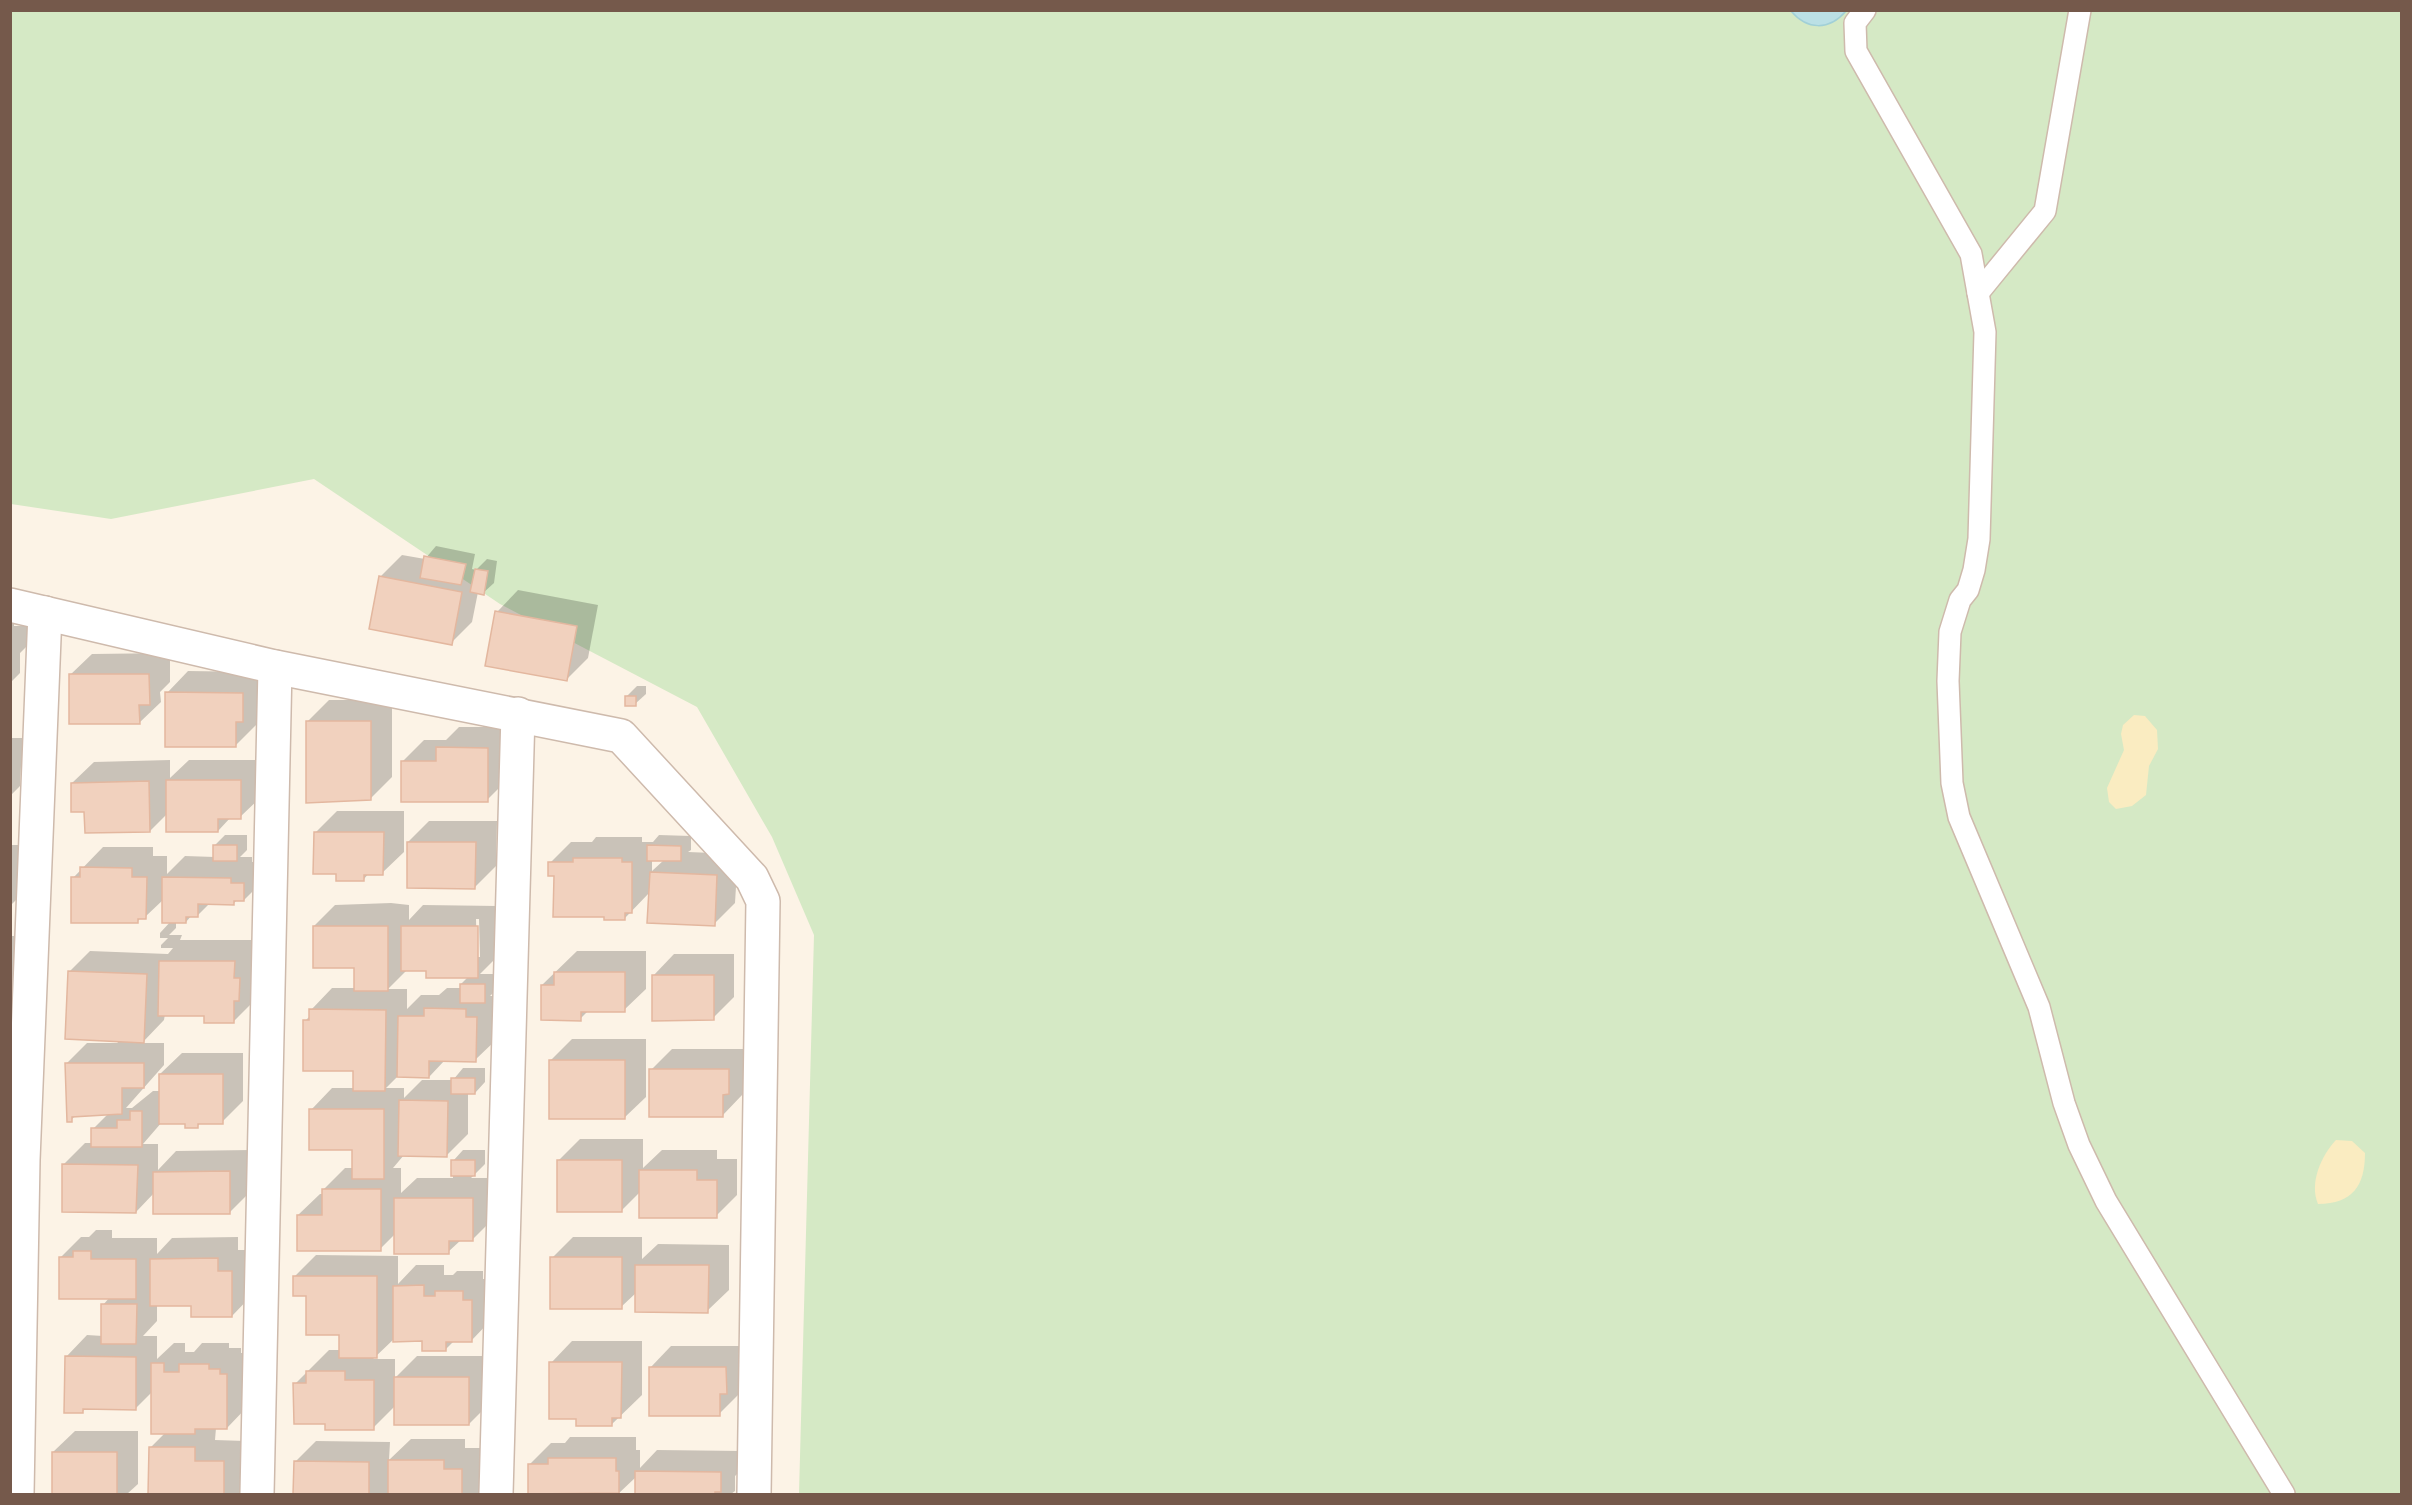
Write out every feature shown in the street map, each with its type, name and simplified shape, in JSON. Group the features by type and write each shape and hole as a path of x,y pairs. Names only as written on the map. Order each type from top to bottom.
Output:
{"street":[{"path":"10,605 275,667 621,736 752,878 763,901 754,1494"},
{"path":"17,1494 23,1160 45,613"},
{"path":"256,1494 275,667"},
{"path":"496,1494 519,714"}],"lane":[{"path":"1865,10 1855,23 1856,51 1971,254 1985,332 1978,539 1974,570 1968,590 1960,600 1950,632 1948,681 1952,783 1959,817 2039,1007 2064,1102 2079,1145 2106,1201 2284,1494"},
{"path":"1978,293 2045,211 2080,10"}],"green space":[{"path":"11,11 2401,11 2401,1494 799,1494 814,935 772,837 697,707 500,604 314,479 111,519 11,504"}],"sand":[{"path":"2134,715 2145,716 2157,730 2158,749 2149,766 2146,795 2132,806 2116,809 2109,802 2107,788 2124,750 2121,734 2123,725"},
{"path":"2336,1140 2352,1141 2365,1153 2363,1174 2355,1190 2348,1196 2340,1201 2318,1204 2315,1187 2318,1170"}],"water":[{"path":"1791,11 1846,11 1832,22 1818,26 1804,22"}],"building":[{"path":"424,556 466,564 461,585 420,578"},
{"path":"475,569 488,571 484,595 470,592"},
{"path":"379,576 462,592 452,645 369,629"},
{"path":"495,611 577,626 567,681 485,666"},
{"path":"69,674 149,674 150,705 139,705 140,724 69,724"},
{"path":"165,692 243,693 243,722 236,722 236,747 165,747"},
{"path":"625,696 636,696 636,706 625,706"},
{"path":"306,721 371,721 371,800 306,803"},
{"path":"436,747 488,748 488,802 401,802 401,761 436,761"},
{"path":"166,780 241,780 241,819 218,819 218,832 166,832"},
{"path":"149,781 150,832 85,833 84,812 71,812 71,783"},
{"path":"314,832 384,832 383,875 364,875 364,881 336,881 336,874 313,874"},
{"path":"407,842 476,842 475,889 407,888"},
{"path":"213,845 237,845 237,861 213,861"},
{"path":"647,845 681,846 681,861 647,861"},
{"path":"573,858 622,858 622,862 632,862 632,913 625,913 625,920 604,920 604,917 553,917 554,876 548,876 548,862 573,862"},
{"path":"80,867 132,868 132,877 147,877 146,919 138,919 138,923 71,923 71,877 80,877"},
{"path":"650,872 717,875 715,926 647,923"},
{"path":"162,877 231,878 231,883 244,883 244,901 234,901 234,905 198,904 198,917 186,917 186,923 162,923"},
{"path":"313,926 388,926 388,991 354,991 354,968 313,968"},
{"path":"401,926 478,926 478,978 426,978 426,971 401,971"},
{"path":"159,961 235,961 234,978 240,978 239,1001 234,1001 234,1023 204,1023 204,1016 158,1016"},
{"path":"68,971 147,974 144,1043 65,1039"},
{"path":"554,972 625,972 625,1012 581,1012 581,1021 541,1020 541,985 554,985"},
{"path":"652,975 714,975 714,1020 652,1021"},
{"path":"460,984 485,984 485,1003 460,1003"},
{"path":"424,1008 466,1009 466,1017 477,1017 476,1062 429,1061 429,1078 397,1077 398,1016 424,1016"},
{"path":"309,1009 386,1010 385,1091 353,1091 353,1071 303,1071 303,1020 309,1020"},
{"path":"549,1060 625,1060 625,1119 549,1119"},
{"path":"65,1063 144,1063 144,1088 122,1088 122,1114 72,1117 72,1122 67,1122"},
{"path":"649,1069 729,1069 729,1094 723,1095 723,1117 649,1117"},
{"path":"159,1074 223,1074 223,1124 198,1124 198,1128 185,1128 185,1124 159,1124"},
{"path":"451,1078 475,1078 475,1094 451,1094"},
{"path":"399,1100 448,1101 447,1157 398,1156"},
{"path":"309,1109 384,1109 384,1179 352,1179 352,1150 309,1150"},
{"path":"130,1111 142,1111 142,1147 91,1147 91,1128 117,1128 117,1120 130,1120"},
{"path":"451,1160 475,1160 475,1176 451,1176"},
{"path":"557,1160 622,1160 622,1212 557,1212"},
{"path":"62,1164 138,1165 136,1213 62,1212"},
{"path":"639,1170 697,1170 697,1180 717,1180 717,1218 639,1218"},
{"path":"230,1171 230,1214 153,1214 153,1172"},
{"path":"322,1189 381,1189 381,1251 297,1251 297,1215 322,1215"},
{"path":"394,1198 473,1198 473,1241 449,1241 449,1254 394,1254"},
{"path":"73,1251 91,1251 91,1259 136,1259 136,1299 59,1299 59,1257 73,1257"},
{"path":"550,1257 622,1257 622,1309 550,1309"},
{"path":"218,1258 218,1271 232,1271 232,1317 191,1317 191,1306 150,1306 150,1259"},
{"path":"635,1265 709,1265 708,1313 635,1312"},
{"path":"293,1276 377,1276 377,1358 339,1358 339,1335 306,1335 306,1296 293,1296"},
{"path":"424,1285 424,1296 435,1296 435,1291 463,1291 463,1300 472,1300 472,1342 446,1342 446,1351 422,1351 422,1341 393,1342 393,1286"},
{"path":"101,1304 137,1304 136,1344 101,1344"},
{"path":"65,1356 136,1357 136,1410 83,1409 83,1413 64,1413"},
{"path":"549,1362 622,1362 621,1418 612,1418 612,1426 576,1426 576,1419 549,1419"},
{"path":"151,1363 164,1363 164,1372 179,1372 179,1364 209,1364 209,1369 220,1369 220,1374 227,1374 227,1429 195,1429 195,1434 151,1434"},
{"path":"649,1367 726,1367 727,1394 720,1394 720,1416 649,1416"},
{"path":"306,1371 345,1371 345,1380 374,1380 374,1430 325,1430 325,1424 294,1424 293,1383 306,1383"},
{"path":"394,1377 469,1377 469,1425 394,1425"},
{"path":"149,1447 195,1447 195,1461 224,1461 224,1494 148,1494"},
{"path":"52,1452 117,1452 117,1494 52,1494"},
{"path":"548,1458 616,1458 616,1471 619,1471 619,1493 528,1494 528,1464 548,1464"},
{"path":"388,1460 444,1460 444,1469 462,1469 462,1494 388,1494"},
{"path":"294,1461 369,1462 369,1494 293,1494"},
{"path":"635,1471 721,1472 721,1492 715,1492 715,1494 635,1494"}]}
